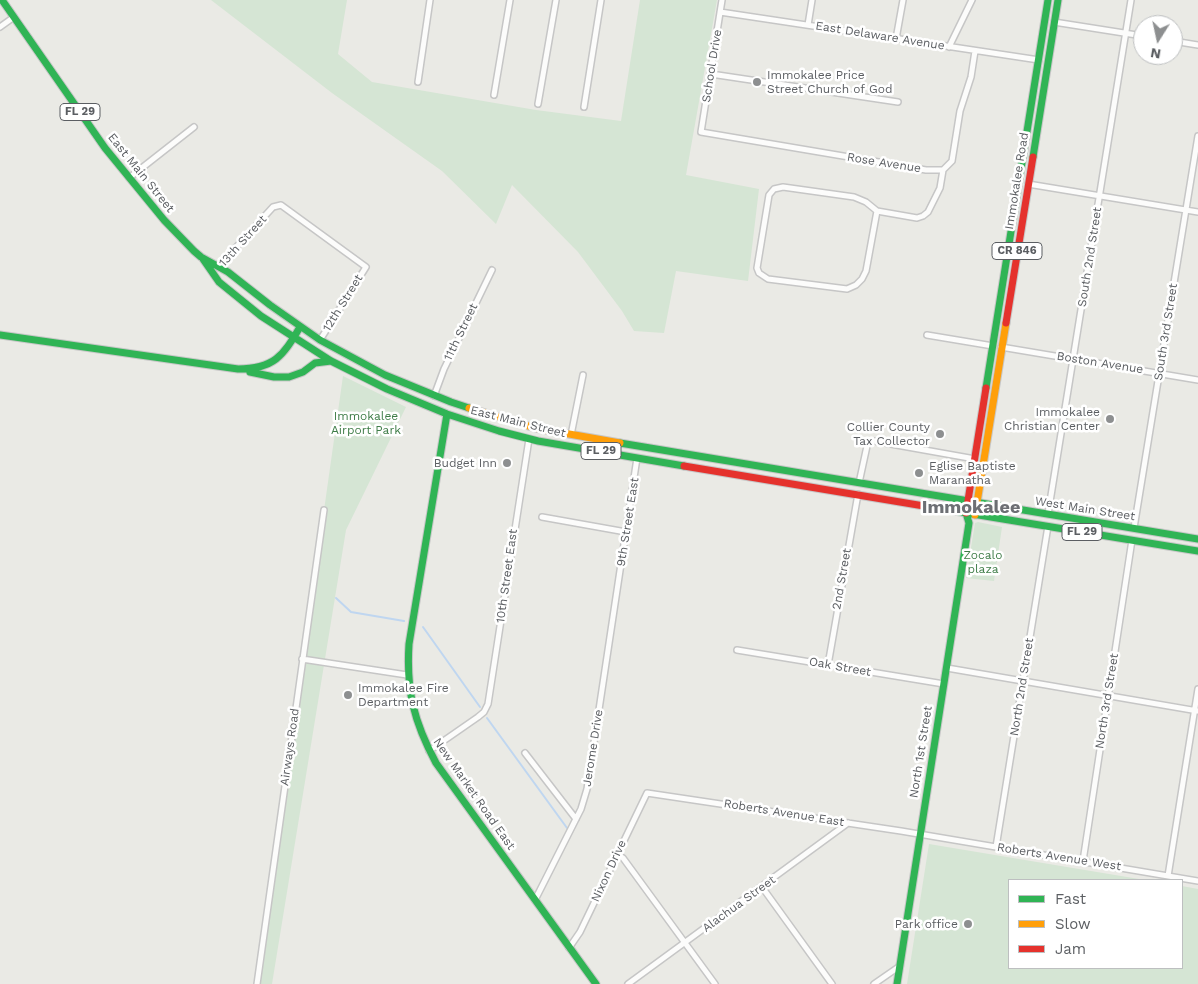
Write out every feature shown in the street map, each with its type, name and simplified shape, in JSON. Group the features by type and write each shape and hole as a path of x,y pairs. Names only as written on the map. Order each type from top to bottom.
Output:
{"main road":[{"name":"East Main Street","path":"2,0 129,179 164,220 201,257 212,274 258,315 331,361 386,389 447,414 499,431 638,458 966,513"},
{"name":"Immokalee Road","path":"966,513 1048,0"},
{"name":"Immokalee Road","path":"974,515 1058,0"},
{"path":"1045,20 1054,22"},
{"path":"1039,60 1047,62"},
{"path":"1019,182 1028,184"},
{"name":"East Main Street","path":"201,257 219,266 320,340 385,375 451,402 521,424 571,435 968,501"},
{"path":"238,369 254,370 268,366 283,354 300,327"},
{"path":"0,335 283,377 295,375 315,363 331,361"},
{"path":"993,346 1002,347"},
{"name":"New Market Road East","path":"451,402 447,414 409,644 407,675 413,715 422,739 455,790 596,984"},
{"path":"980,424 989,426"},
{"path":"638,458 640,447"},
{"path":"858,494 859,483"},
{"name":"West Main Street","path":"968,501 1198,539"},
{"name":"West Main Street","path":"966,513 1184,549 1198,549"},
{"name":"North 1st Street","path":"897,984 947,668 968,523 966,513"},
{"name":"North 1st Street","path":"968,523 974,515"},
{"path":"1132,540 1134,528"}],"street":[{"path":"418,82 430,0"},
{"path":"494,95 510,0"},
{"path":"538,104 556,0"},
{"path":"584,106 601,0"},
{"name":"School Drive","path":"701,132 722,0"},
{"path":"808,25 812,0"},
{"path":"896,39 903,0"},
{"path":"949,47 972,0"},
{"name":"South 2nd Street","path":"1048,514 1132,0"},
{"name":"East Delaware Avenue","path":"720,12 1039,60"},
{"path":"0,27 14,17"},
{"path":"1054,22 1133,34"},
{"path":"1183,43 1198,45"},
{"path":"876,211 866,271 856,285 842,289 768,279 759,273 758,268 769,194 774,189 783,187 854,197 866,202 876,211 917,218 928,212 940,188 944,170 952,161 960,111 971,77 975,51"},
{"path":"711,74 898,102"},
{"path":"129,179 194,128"},
{"name":"Rose Avenue","path":"701,132 926,170 944,170"},
{"name":"South 3rd Street","path":"1134,528 1198,136"},
{"path":"1028,184 1198,212"},
{"name":"13th Street","path":"212,274 273,207 281,205 366,267"},
{"name":"12th Street","path":"320,340 366,267"},
{"name":"11th Street","path":"434,396 444,369 492,270"},
{"path":"927,335 993,346"},
{"name":"Boston Avenue","path":"1002,347 1198,380"},
{"path":"571,435 583,375"},
{"name":"10th Street East","path":"429,751 483,713 488,704 529,438"},
{"path":"859,483 867,446 870,442 874,441 975,459"},
{"name":"9th Street East","path":"618,586 638,458"},
{"name":"2nd Street","path":"828,665 858,494"},
{"name":"Airways Road","path":"257,984 324,510"},
{"path":"542,517 626,532"},
{"name":"North 2nd Street","path":"996,847 1048,526"},
{"name":"North 3rd Street","path":"1082,862 1132,540"},
{"name":"Jerome Drive","path":"535,900 576,819 587,789 618,586"},
{"name":"Oak Street","path":"737,650 944,684"},
{"path":"302,658 407,675"},
{"path":"947,668 1196,711"},
{"path":"1168,876 1196,711 1198,689"},
{"path":"525,753 576,819"},
{"name":"Roberts Avenue East","path":"647,793 920,834"},
{"name":"Nixon Drive","path":"569,948 580,932 647,793"},
{"name":"Alachua Street","path":"628,984 848,823"},
{"name":"Roberts Avenue West","path":"920,834 1198,881"},
{"path":"617,854 623,858 715,984"},
{"path":"762,887 832,984"},
{"path":"874,984 900,966"}],"green space":[{"path":"211,0 347,0 338,54 372,82 536,110 621,121 640,0 717,0 686,175 759,189 748,281 676,271 664,333 634,331 622,311 578,252 512,185 496,224 442,171 332,93"},
{"name":"Immokalee Airport Park","path":"343,376 406,407 346,530 272,984 257,984"},
{"name":"Zocalo plaza","path":"975,523 1002,527 994,581 966,578"},
{"path":"929,844 1139,879 1008,879 1008,969 1183,969 1183,886 1198,889 1198,984 907,984"}],"waterway":[{"path":"336,598 351,612 404,621"},
{"path":"423,627 480,707"},
{"path":"487,718 567,828"}],"traffic: fast":[{"path":"2,0 105,148 164,220 194,251 228,272 270,305 320,340 385,375 469,408"},
{"path":"986,388 1048,0"},
{"path":"1033,157 1058,0"},
{"path":"203,259 219,282 261,316 331,361 387,389 447,414 499,431 538,441 684,466"},
{"path":"0,335 238,369 260,367 276,359 288,346 300,327"},
{"path":"250,372 274,377 289,377 303,372 315,363 331,361"},
{"path":"447,414 409,644 409,677 413,706 422,734 436,763 596,984"},
{"path":"620,443 1198,539"},
{"path":"936,508 1198,551"},
{"path":"897,984 969,523 966,513"}],"traffic: slow":[{"path":"975,515 1006,323"},
{"path":"469,408 535,428 620,443"}],"traffic: jam":[{"path":"1006,323 1033,157"},
{"path":"966,513 986,388"},
{"path":"684,466 936,508"}],"place":[{"name":"Immokalee Price Street Church of God","path":"757,82"},
{"name":"Immokalee Christian Center","path":"1110,419"},
{"name":"Collier County Tax Collector","path":"940,434"},
{"name":"Budget Inn","path":"507,463"},
{"name":"Eglise Baptiste Maranatha","path":"919,473"},
{"name":"Immokalee Fire Department","path":"348,695"},
{"name":"Park office","path":"968,924"}],"district":[{"name":"Immokalee","path":"971,508"}]}
